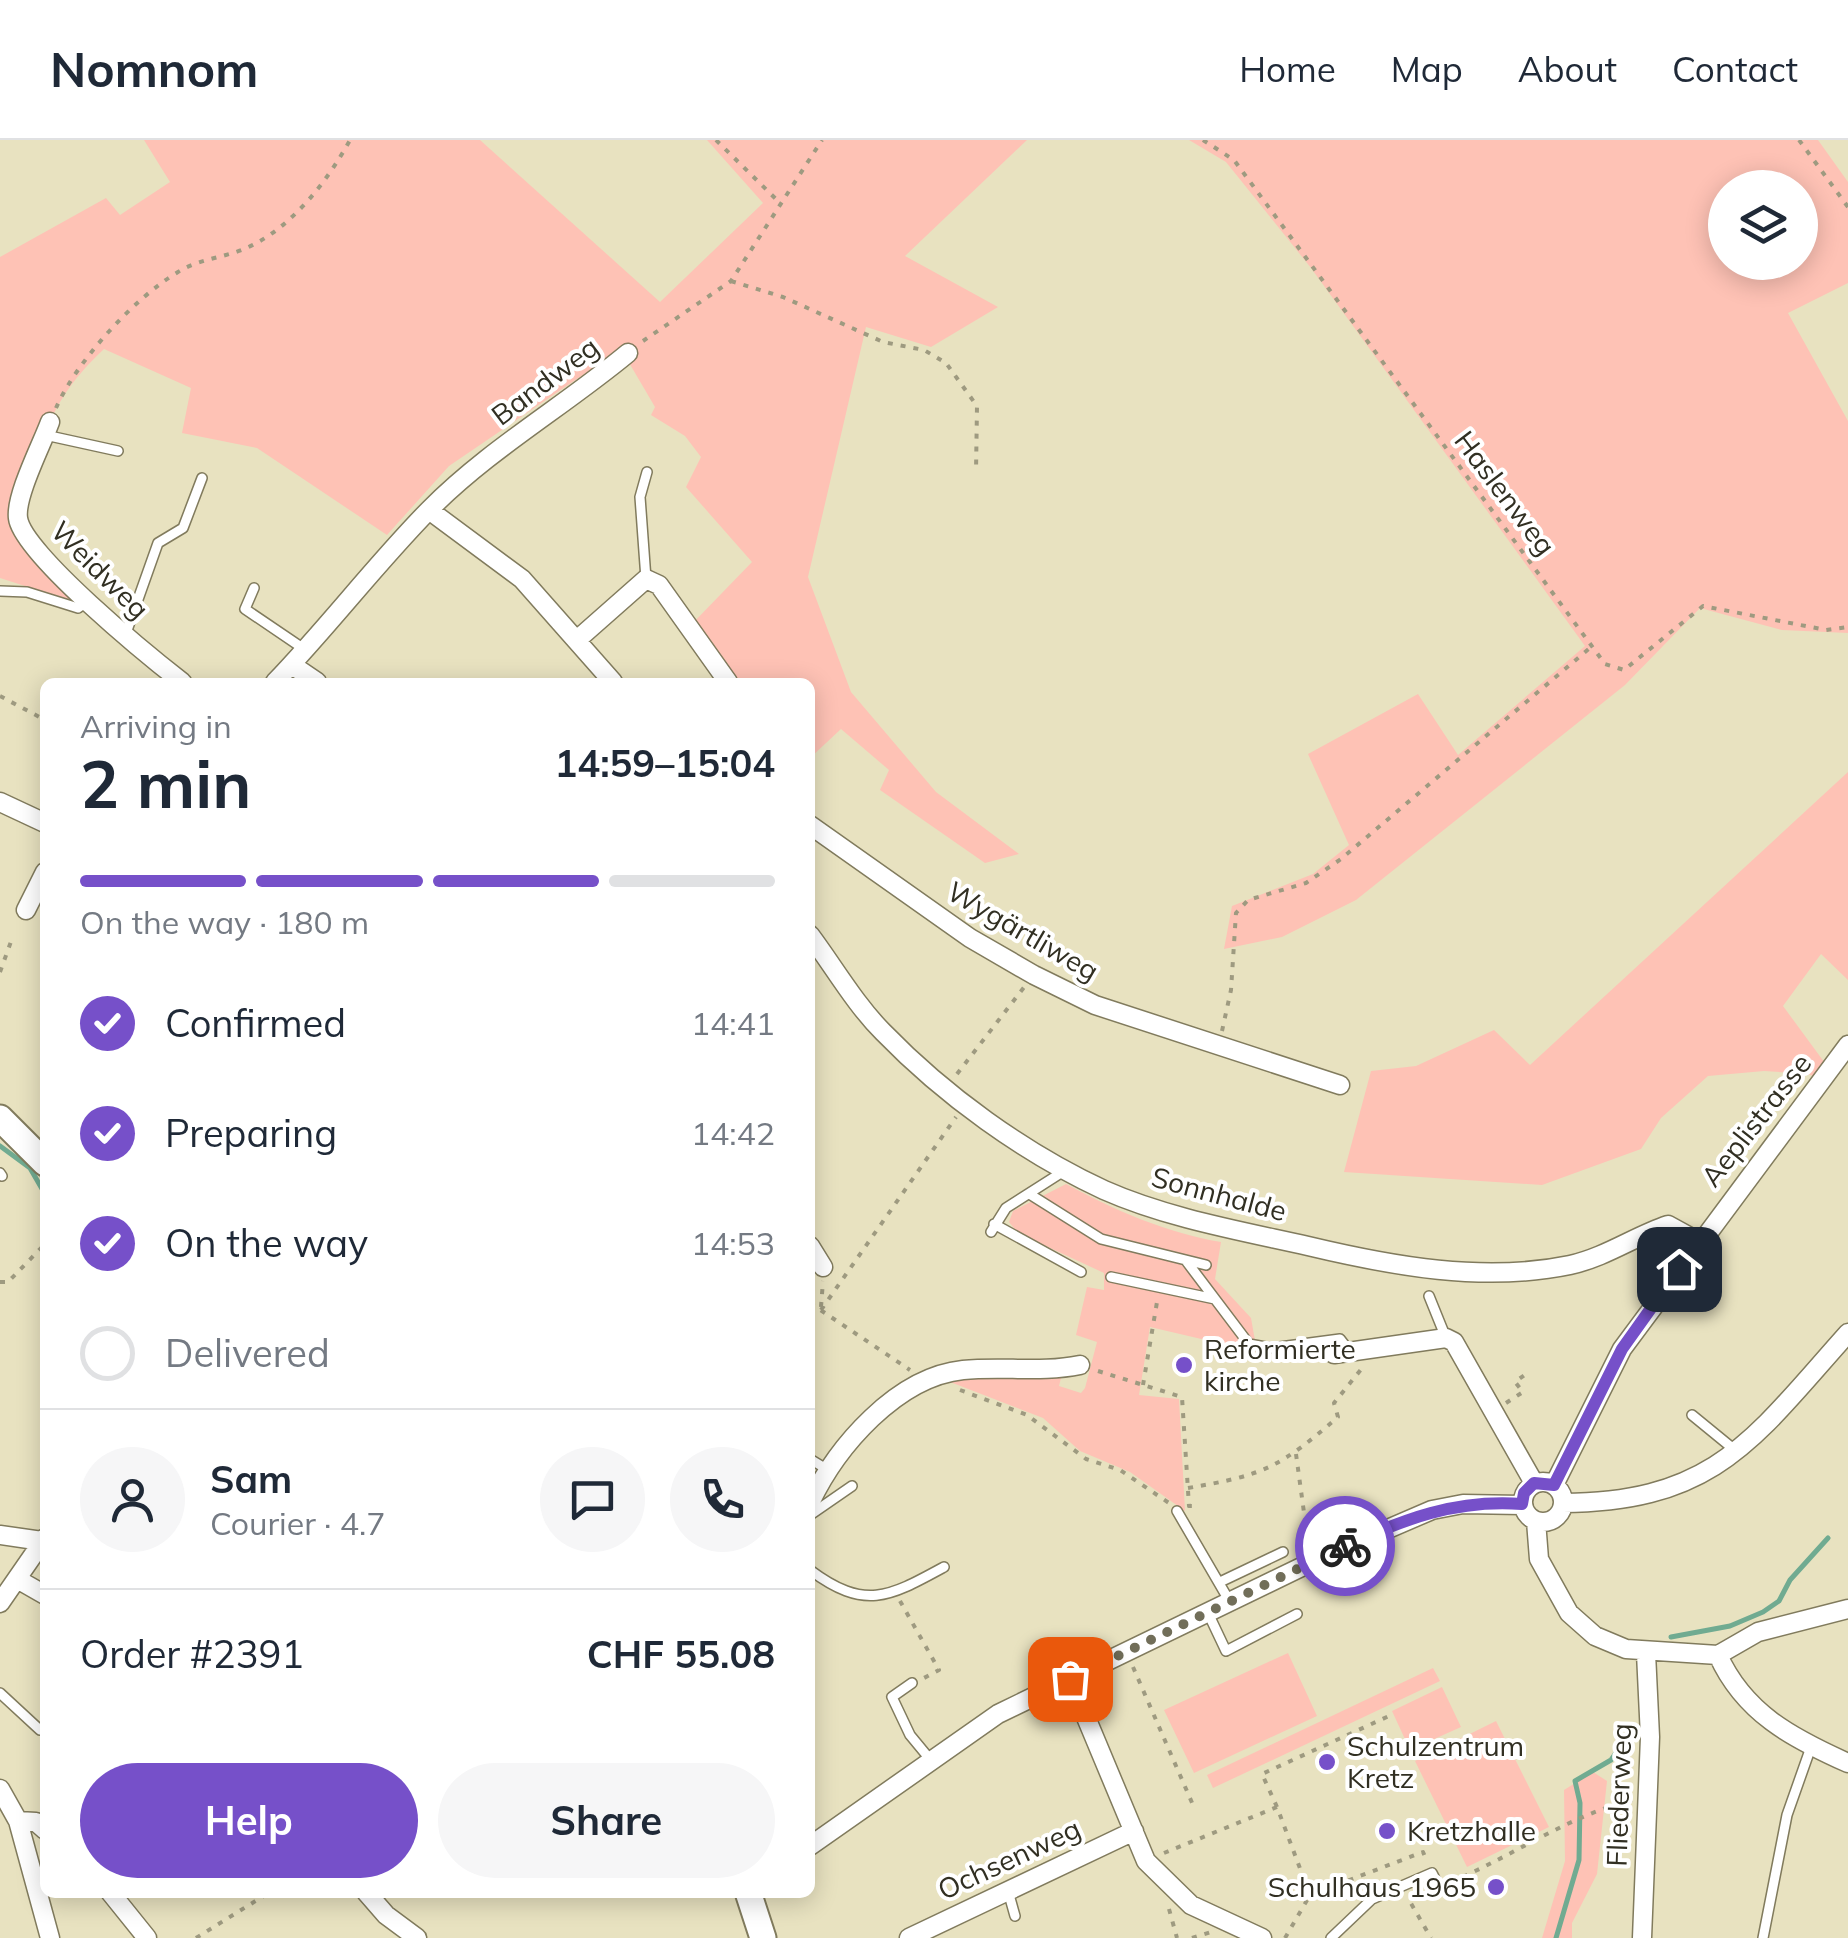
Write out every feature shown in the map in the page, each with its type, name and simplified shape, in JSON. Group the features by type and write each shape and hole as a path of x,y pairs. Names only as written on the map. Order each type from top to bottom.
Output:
{"main road":[{"path":"0,1118 40,1158"},
{"path":"750,1898 763,1938"}],"street":[{"name":"Bandweg","path":"279,678 429,510 470,472 568,403 628,352"},
{"name":"Weidweg","path":"48,429 18,518 38,550 88,601 177,678"},
{"path":"429,510 522,580 610,678"},
{"path":"578,640 646,579 659,586 725,678"},
{"path":"292,665 310,678"},
{"path":"0,802 40,820"},
{"name":"Wygärtliweg","path":"815,829 970,938 1034,975 1095,1004 1340,1085"},
{"path":"26,910 40,882"},
{"name":"Sonnhalde","path":"815,942 881,1030 945,1088 1105,1190 1201,1221 1434,1270 1512,1271 1570,1264 1615,1250 1668,1224 1698,1242"},
{"name":"Aeplistrasse","path":"1554,1485 1622,1349 1698,1242 1848,1046"},
{"path":"815,1254 823,1267"},
{"path":"1564,1502 1620,1500 1665,1492 1706,1474 1736,1451 1848,1334"},
{"path":"1349,1352 1446,1338 1454,1342 1534,1483"},
{"path":"815,1494 828,1470 870,1423 925,1378 962,1370 1080,1365"},
{"path":"1534,1483 1554,1485 1564,1502"},
{"path":"1534,1483 1524,1493 1522,1504 1536,1521 1540,1559 1569,1613 1604,1642 1646,1653 1718,1655 1758,1632 1848,1608"},
{"path":"1536,1521 1557,1517 1564,1502"},
{"path":"815,1842 929,1758 998,1714 1230,1602 1404,1519 1463,1504 1522,1504"},
{"path":"0,1536 40,1540"},
{"path":"0,1604 40,1546"},
{"path":"17,1579 40,1592"},
{"name":"Fliederweg","path":"1642,1938 1647,1797 1646,1653"},
{"path":"1718,1655 1747,1702 1788,1735 1848,1764"},
{"path":"1070,1679 1146,1861 1192,1904 1262,1938"},
{"path":"0,1789 18,1821 50,1938"},
{"path":"18,1821 40,1826"},
{"name":"Ochsenweg","path":"909,1938 1134,1831"},
{"path":"115,1898 147,1938"},
{"path":"371,1898 386,1915 418,1938"}],"lane":[{"path":"48,429 118,450"},
{"path":"646,579 640,497 647,472"},
{"path":"125,636 158,543 183,528 202,478"},
{"path":"254,588 245,609 304,648"},
{"path":"0,591 28,592 78,608 88,601"},
{"path":"1065,1168 1032,1194 1006,1208 993,1228 1081,1272"},
{"path":"1032,1194 1101,1239 1206,1266"},
{"path":"1187,1262 1249,1344 1272,1348 1340,1339 1349,1352"},
{"path":"1111,1277 1215,1299"},
{"path":"1429,1296 1446,1338"},
{"path":"1692,1415 1736,1451"},
{"path":"815,1462 828,1470"},
{"path":"815,1512 852,1486"},
{"path":"1177,1511 1230,1602"},
{"path":"1220,1582 1283,1552"},
{"path":"815,1573 852,1595 894,1594 944,1567"},
{"path":"1208,1613 1226,1651 1297,1614"},
{"path":"912,1683 892,1697 910,1735 929,1758"},
{"path":"0,1693 40,1730"},
{"path":"1762,1938 1787,1815 1811,1747"},
{"path":"1331,1938 1372,1899 1432,1872 1440,1887"},
{"path":"1008,1889 1015,1916"}],"path":[{"path":"48,429 70,378 104,338 176,272 244,249 274,231 332,171 350,140"},
{"path":"716,140 780,203"},
{"name":"Bandweg","path":"628,352 731,281 822,140"},
{"name":"Haslenweg","path":"1202,140 1234,160 1606,664 1624,670 1703,606 1826,630 1848,627"},
{"path":"1798,140 1848,207"},
{"path":"731,281 783,297 883,342 924,350 946,363 977,406 976,472"},
{"path":"1214,1044 1226,1024 1236,913 1248,900 1306,883 1341,859 1591,647"},
{"path":"0,696 40,717"},
{"path":"0,972 13,936"},
{"path":"945,1088 1034,975"},
{"path":"821,1310 966,1103"},
{"path":"0,1282 8,1282 40,1249"},
{"path":"821,1310 823,1267"},
{"path":"1143,1384 1160,1288"},
{"path":"815,1306 925,1378"},
{"path":"1188,1488 1254,1477 1296,1454 1338,1417 1334,1403 1364,1366 1349,1352"},
{"path":"1080,1365 1182,1397 1188,1506 1196,1506"},
{"path":"1495,1410 1523,1392 1515,1382 1530,1371"},
{"path":"958,1390 1027,1415 1086,1459 1120,1470 1177,1511"},
{"path":"1283,1552 1306,1546 1310,1538 1296,1454"},
{"path":"894,1594 938,1670 912,1683"},
{"path":"1126,1654 1193,1804"},
{"path":"1310,1895 1262,1774 1389,1716"},
{"path":"1431,1938 1409,1900 1564,1830 1587,1812 1647,1797"},
{"path":"1146,1861 1277,1807"},
{"path":"1285,1938 1310,1895 1423,1852 1432,1872"},
{"path":"196,1938 260,1898"}],"shaded area":[{"path":"144,140 480,140 660,302 763,203 707,140 1027,140 905,256 998,307 931,347 866,327 808,577 851,692 936,792 1019,854 985,863 880,790 889,770 841,729 815,753 815,678 731,678 691,625 752,562 686,487 701,457 685,436 651,415 655,407 621,349 449,466 387,535 257,448 182,433 191,388 104,349 83,370 55,411 39,453 22,530 81,593 75,602 0,578 0,257 106,198 120,215 170,182"},
{"path":"1189,140 1818,140 1848,182 1848,283 1788,313 1848,421 1848,633 1782,630 1700,608 1625,685 1356,900 1282,937 1224,949 1232,906 1313,874 1349,845 1308,754 1418,694 1458,755 1585,646 1311,268 1226,162"},
{"path":"1848,772 1848,980 1821,954 1783,1006 1830,1070 1822,1080 1808,1074 1764,1071 1708,1076 1661,1118 1641,1149 1542,1185 1344,1172 1371,1071 1416,1066 1494,1030 1530,1065"},
{"path":"1066,1184 1141,1219 1221,1242 1215,1279 1251,1318 1257,1352 1150,1327 1139,1395 1179,1399 1185,1511 1130,1472 1080,1451 1043,1418 945,1380 968,1375 1055,1376 1061,1378 1059,1386 1081,1393 1085,1388 1097,1342 1076,1335 1087,1287 1104,1290 1104,1273 1018,1233 1009,1222 1013,1211"},
{"path":"1288,1653 1317,1716 1194,1773 1164,1710"},
{"path":"1433,1668 1440,1681 1213,1788 1207,1775"},
{"path":"1442,1687 1461,1727 1410,1750 1392,1711"},
{"path":"1496,1721 1549,1827 1467,1867 1415,1761"},
{"path":"1593,1772 1607,1781 1597,1874 1572,1923 1572,1938 1542,1938 1565,1861 1564,1790"}],"waterway":[{"path":"0,1146 30,1168 40,1185"},
{"path":"1671,1637 1730,1626 1763,1612 1779,1601 1790,1580 1828,1538"},
{"path":"1556,1938 1579,1860 1580,1803 1575,1781 1611,1760 1627,1737"}],"way so far":[{"path":"1070,1679 1345,1546"}],"place":[{"name":"Reformierte kirche","path":"1184,1365"},
{"name":"Schulzentrum Kretz","path":"1327,1762"},
{"name":"Kretzhalle","path":"1387,1831"},
{"name":"Schulhaus 1965","path":"1496,1887"}],"route":[{"path":"1345,1546 1432,1510 1463,1504 1522,1504 1524,1493 1534,1483 1554,1485 1622,1349 1679,1269"}]}
